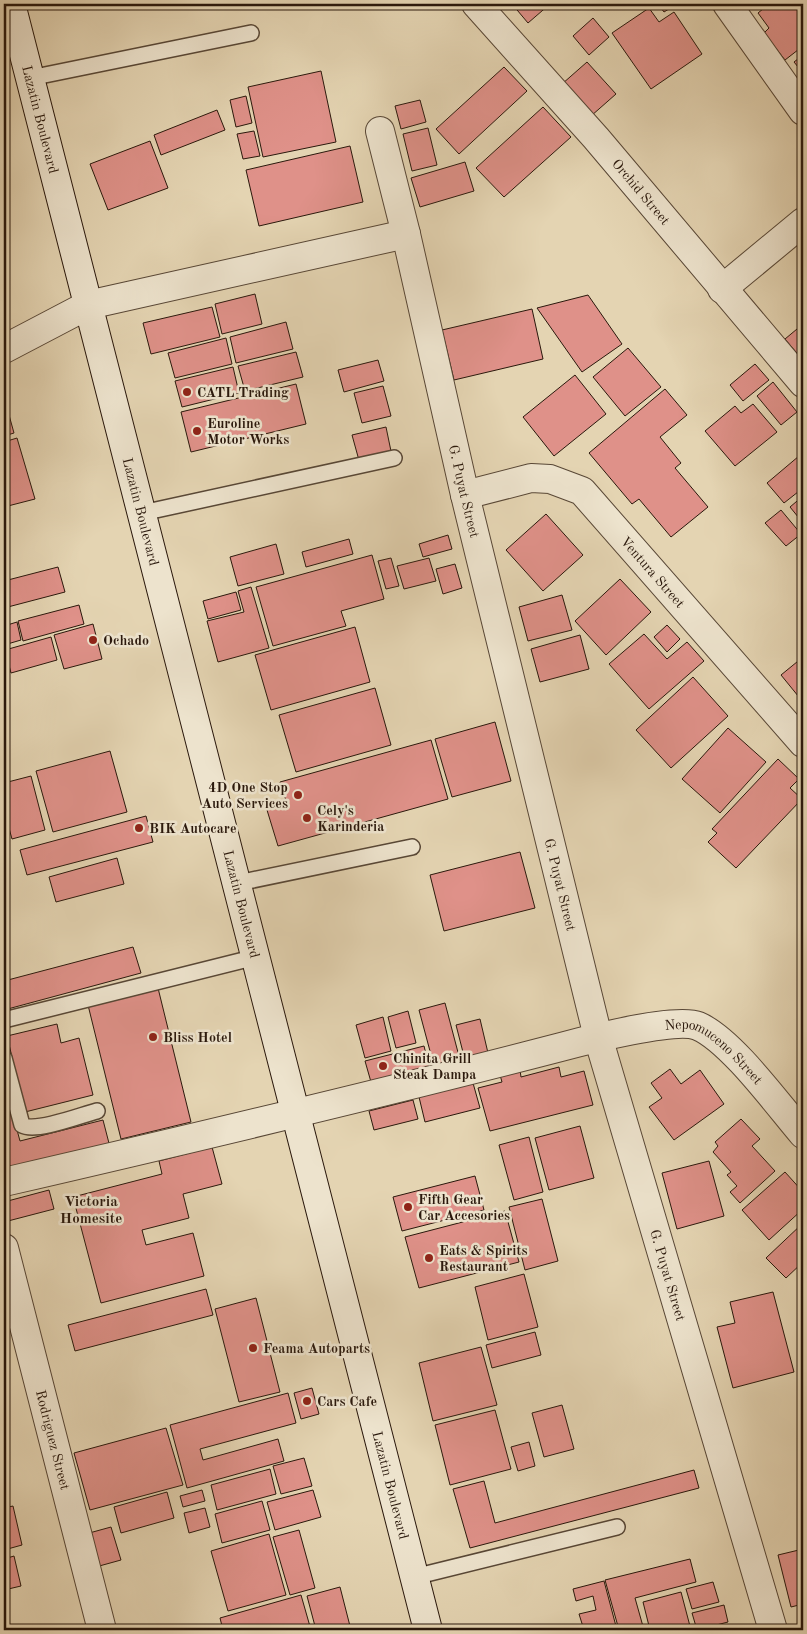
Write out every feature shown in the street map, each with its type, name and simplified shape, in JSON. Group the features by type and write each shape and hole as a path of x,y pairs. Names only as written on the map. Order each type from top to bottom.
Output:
{"street":[{"name":"Orchid Street","path":"476,4 596,138 803,383"},
{"path":"727,4 803,111"},
{"name":"Lazatin Boulevard","path":"10,15 30,78 238,883 428,1630"},
{"name":"G. Puyat Street","path":"380,131 406,234 465,495 598,1037 773,1630"},
{"path":"722,289 803,222"},
{"path":"4,348 88,305 406,234"},
{"name":"Ventura Street","path":"465,495 531,478 550,479 582,491 803,743"},
{"name":"Nepomuceno Street","path":"4,1182 297,1115 598,1037 675,1024 696,1025 722,1041 803,1134"},
{"name":"Rodriguez Street","path":"4,1248 102,1630"}],"lane":[{"path":"30,78 251,33"},
{"path":"142,513 394,458"},
{"path":"238,883 412,847"},
{"path":"4,1020 256,956"},
{"path":"4,1058 22,1125 26,1127 39,1127 97,1111"},
{"path":"414,1576 617,1527"}],"building":[{"path":"512,4 550,4 528,23"},
{"path":"658,4 677,4 664,12"},
{"path":"769,4 803,4 803,46 785,60 764,33 769,28 758,13"},
{"path":"649,8 659,22 674,12 702,54 651,89 612,33"},
{"path":"593,18 609,37 589,55 573,36"},
{"path":"803,55 803,73 794,62"},
{"path":"587,62 616,94 591,116 562,84"},
{"path":"504,67 527,91 459,154 436,129"},
{"path":"321,71 336,142 263,157 248,87"},
{"path":"246,96 252,123 236,127 230,100"},
{"path":"420,100 426,122 401,129 395,106"},
{"path":"543,107 571,137 504,197 476,168"},
{"path":"217,110 225,130 161,155 154,135"},
{"path":"428,128 437,165 412,171 403,134"},
{"path":"254,131 260,156 243,159 237,134"},
{"path":"150,141 168,188 108,210 90,164"},
{"path":"350,146 363,202 259,226 246,170"},
{"path":"465,162 474,191 420,207 411,178"},
{"path":"255,294 262,324 222,334 215,304"},
{"path":"588,295 622,344 582,372 537,308"},
{"path":"212,307 220,337 151,354 143,323"},
{"path":"532,309 543,359 454,380 442,330"},
{"path":"286,322 293,349 236,363 230,337"},
{"path":"803,324 803,356 801,358 785,339"},
{"path":"226,338 232,364 175,378 168,353"},
{"path":"628,348 661,387 625,416 593,377"},
{"path":"296,352 303,377 245,391 238,366"},
{"path":"378,360 384,381 344,392 338,370"},
{"path":"755,364 769,380 743,401 730,385"},
{"path":"233,367 239,393 182,407 175,381"},
{"path":"575,375 606,414 554,456 523,417"},
{"path":"773,382 797,412 781,425 757,396"},
{"path":"296,384 306,424 191,452 181,412"},
{"path":"383,386 391,416 362,423 354,393"},
{"path":"665,389 687,415 660,437 681,463 675,468 708,507 671,537 639,499 632,504 589,453"},
{"path":"4,397 14,433 4,436"},
{"path":"753,404 777,432 735,466 705,431 735,406 741,413"},
{"path":"386,427 392,456 360,464 352,435"},
{"path":"17,438 35,499 4,507 4,442"},
{"path":"799,456 803,461 803,488 784,503 767,483"},
{"path":"803,496 803,523 790,507"},
{"path":"781,510 801,534 786,546 765,523"},
{"path":"546,514 583,555 543,591 506,550"},
{"path":"448,535 452,549 423,557 419,544"},
{"path":"349,539 353,554 306,567 302,552"},
{"path":"276,544 284,574 238,586 230,557"},
{"path":"372,555 384,599 341,611 346,626 273,646 256,587"},
{"path":"391,558 399,586 386,589 378,561"},
{"path":"429,558 436,581 404,589 397,566"},
{"path":"455,564 462,588 443,594 436,569"},
{"path":"58,567 65,592 4,608 4,581"},
{"path":"620,579 651,612 606,655 575,621"},
{"path":"251,587 269,648 218,662 207,621 244,612 238,591"},
{"path":"236,592 241,610 208,619 203,601"},
{"path":"562,595 572,630 528,641 519,607"},
{"path":"79,605 84,624 23,641 18,621"},
{"path":"17,622 21,640 4,645 4,626"},
{"path":"93,624 102,659 64,669 54,635"},
{"path":"667,625 680,639 667,652 654,637"},
{"path":"355,627 370,682 271,710 255,655"},
{"path":"644,634 667,659 687,642 704,661 649,709 609,664"},
{"path":"580,635 589,669 540,682 531,649"},
{"path":"51,637 57,660 11,673 5,650"},
{"path":"803,657 803,702 781,675"},
{"path":"693,677 728,716 671,768 636,730"},
{"path":"375,688 391,745 296,772 279,715"},
{"path":"495,722 511,781 452,797 435,739"},
{"path":"728,728 766,762 720,813 682,779"},
{"path":"431,740 448,799 278,846 267,810 287,804 280,782"},
{"path":"110,751 127,812 53,832 36,771"},
{"path":"778,759 799,779 790,788 802,799 736,868 708,842 717,833 712,829"},
{"path":"31,776 45,830 12,839 4,810 4,783"},
{"path":"146,816 153,842 27,875 20,850"},
{"path":"520,852 535,908 444,931 430,875"},
{"path":"117,858 124,884 56,902 49,877"},
{"path":"133,947 141,973 4,1010 4,981"},
{"path":"158,988 191,1122 121,1139 88,1005"},
{"path":"445,1003 460,1060 434,1066 419,1010"},
{"path":"408,1011 416,1043 396,1048 388,1017"},
{"path":"383,1017 391,1051 365,1058 356,1025"},
{"path":"480,1019 488,1053 465,1060 456,1025"},
{"path":"57,1024 61,1043 79,1038 93,1095 25,1112 7,1036"},
{"path":"424,1046 431,1074 373,1089 365,1061"},
{"path":"559,1067 561,1077 584,1071 593,1105 490,1131 478,1088 502,1082 500,1075 520,1070 521,1077"},
{"path":"670,1069 681,1084 700,1070 724,1104 674,1140 649,1107 662,1098 651,1083"},
{"path":"4,1082 20,1141 103,1120 111,1151 4,1180"},
{"path":"473,1083 480,1108 425,1122 419,1097"},
{"path":"413,1100 418,1119 374,1130 369,1111"},
{"path":"741,1119 760,1139 752,1146 775,1171 740,1203 730,1192 737,1186 727,1175 731,1172 713,1152 718,1146 715,1142"},
{"path":"580,1126 594,1178 549,1190 535,1138"},
{"path":"529,1137 543,1192 514,1200 499,1145"},
{"path":"212,1147 222,1184 183,1194 189,1218 142,1230 146,1245 193,1233 204,1276 101,1303 73,1197 162,1174 159,1161"},
{"path":"709,1161 724,1216 677,1229 662,1173"},
{"path":"785,1172 803,1192 803,1209 769,1240 742,1210"},
{"path":"475,1176 484,1210 402,1231 393,1197"},
{"path":"49,1190 54,1209 8,1221 4,1202"},
{"path":"542,1199 558,1261 525,1270 509,1207"},
{"path":"505,1211 519,1262 419,1288 405,1237"},
{"path":"803,1223 803,1262 786,1278 766,1258"},
{"path":"524,1274 538,1327 488,1340 475,1287"},
{"path":"206,1289 213,1315 75,1351 68,1325"},
{"path":"773,1292 794,1372 733,1388 717,1327 735,1323 730,1302"},
{"path":"256,1298 280,1392 239,1402 215,1309"},
{"path":"535,1332 541,1355 492,1368 486,1345"},
{"path":"481,1347 497,1405 433,1421 419,1363"},
{"path":"312,1388 319,1414 301,1419 294,1393"},
{"path":"288,1393 296,1423 200,1449 203,1460 278,1439 284,1461 187,1488 170,1425"},
{"path":"562,1405 574,1449 544,1457 532,1413"},
{"path":"495,1410 511,1469 450,1485 435,1425"},
{"path":"166,1428 183,1485 90,1510 74,1453"},
{"path":"529,1442 535,1466 518,1471 511,1447"},
{"path":"304,1458 312,1486 281,1494 273,1466"},
{"path":"270,1469 276,1494 217,1510 211,1485"},
{"path":"694,1470 699,1488 470,1548 453,1489 484,1481 495,1523"},
{"path":"202,1490 205,1501 183,1507 180,1496"},
{"path":"313,1490 321,1517 275,1530 267,1502"},
{"path":"167,1492 174,1518 121,1533 114,1507"},
{"path":"262,1501 270,1530 222,1543 215,1514"},
{"path":"13,1506 22,1545 4,1550 4,1508"},
{"path":"205,1508 210,1527 189,1533 184,1513"},
{"path":"111,1527 121,1560 92,1568 82,1535"},
{"path":"299,1530 315,1588 290,1595 273,1537"},
{"path":"269,1534 286,1595 228,1611 211,1551"},
{"path":"803,1549 803,1604 791,1607 778,1555"},
{"path":"14,1556 21,1586 4,1590 4,1559"},
{"path":"690,1559 696,1582 635,1598 644,1630 619,1630 605,1580"},
{"path":"604,1581 617,1630 584,1630 579,1614 596,1610 593,1596 576,1601 573,1589"},
{"path":"713,1582 719,1602 692,1609 686,1589"},
{"path":"340,1587 351,1630 316,1630 307,1596"},
{"path":"681,1592 691,1630 650,1630 643,1602"},
{"path":"301,1595 311,1630 223,1630 220,1618"},
{"path":"724,1605 728,1622 697,1630 692,1613"}],"place":[{"name":"CATL Trading","path":"187,392"},
{"name":"Euroline Motor Works","path":"197,431"},
{"name":"Ochado","path":"93,640"},
{"name":"4D One Stop Auto Services","path":"298,795"},
{"name":"Cely's Karinderia","path":"307,818"},
{"name":"BIK Autocare","path":"139,828"},
{"name":"Bliss Hotel","path":"153,1037"},
{"name":"Chinita Grill Steak Dampa","path":"383,1066"},
{"name":"Fifth Gear Car Accesories","path":"408,1207"},
{"name":"Eats & Spirits Restaurant","path":"429,1258"},
{"name":"Feama Autoparts","path":"253,1348"},
{"name":"Cars Cafe","path":"307,1401"}],"district":[{"name":"Victoria Homesite","path":"91,1210"}]}
